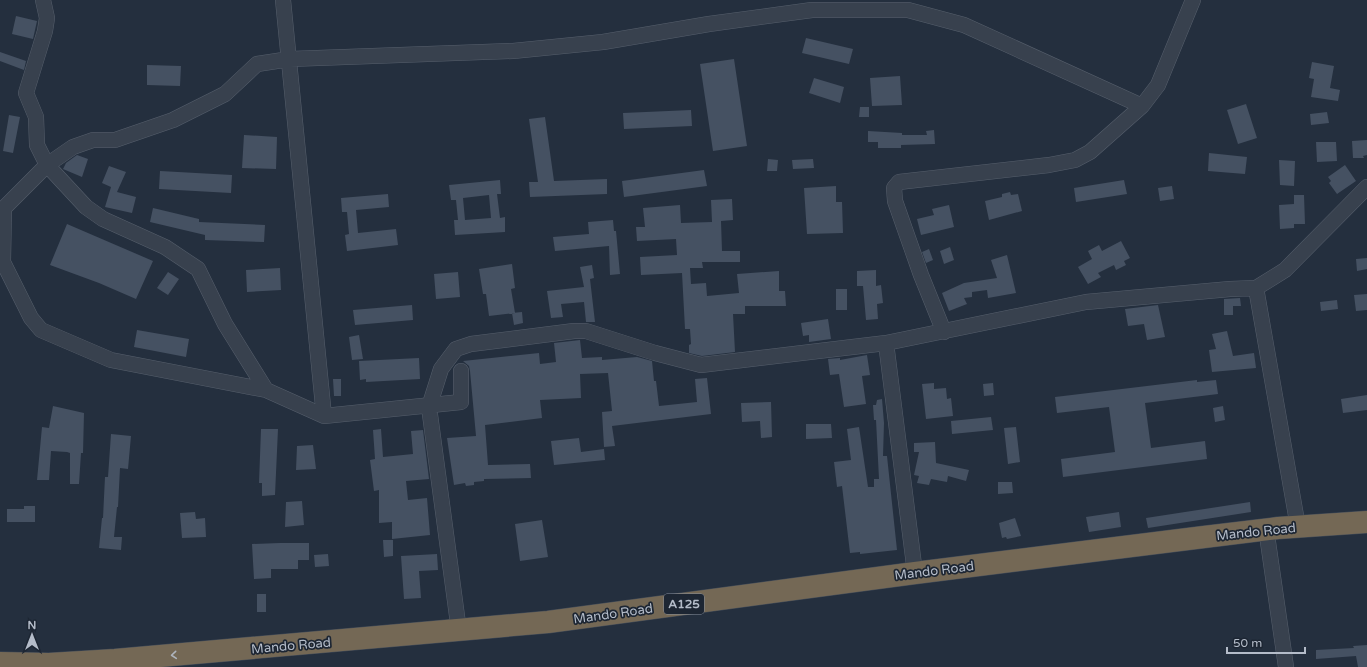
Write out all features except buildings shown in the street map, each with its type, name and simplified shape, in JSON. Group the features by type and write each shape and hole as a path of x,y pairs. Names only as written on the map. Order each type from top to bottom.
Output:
{"highway":[{"name":"Mando Road","path":"0,663 49,664 115,660 459,631 556,621 915,572 1298,526 1367,522"},
{"name":"Mando Road","path":"191,667 407,649 1268,542 1367,534"}],"street":[{"path":"43,0 47,18 45,31 26,93 36,117 37,145 47,165 86,207 103,219 165,247 198,269 225,324 266,390"},
{"path":"283,0 324,416"},
{"path":"944,332 921,275 895,201 894,188 896,185 899,182 1049,165 1074,160 1090,152 1142,106 1158,85 1193,0"},
{"path":"461,371 461,402 429,407 324,416 266,390 111,360 41,330 30,318 3,262 4,208 47,165 73,147 93,140 114,140 173,120 225,94 257,64 290,59 513,51 603,42 710,24 812,10 908,10 964,25 1142,106"},
{"path":"459,631 429,407 441,369 456,348 471,344 574,330 586,331 655,353 701,365 886,343 1086,302 1256,288 1285,270 1367,187"},
{"path":"1256,288 1298,526"},
{"path":"886,343 915,572"},
{"path":"1268,542 1286,667"}]}
